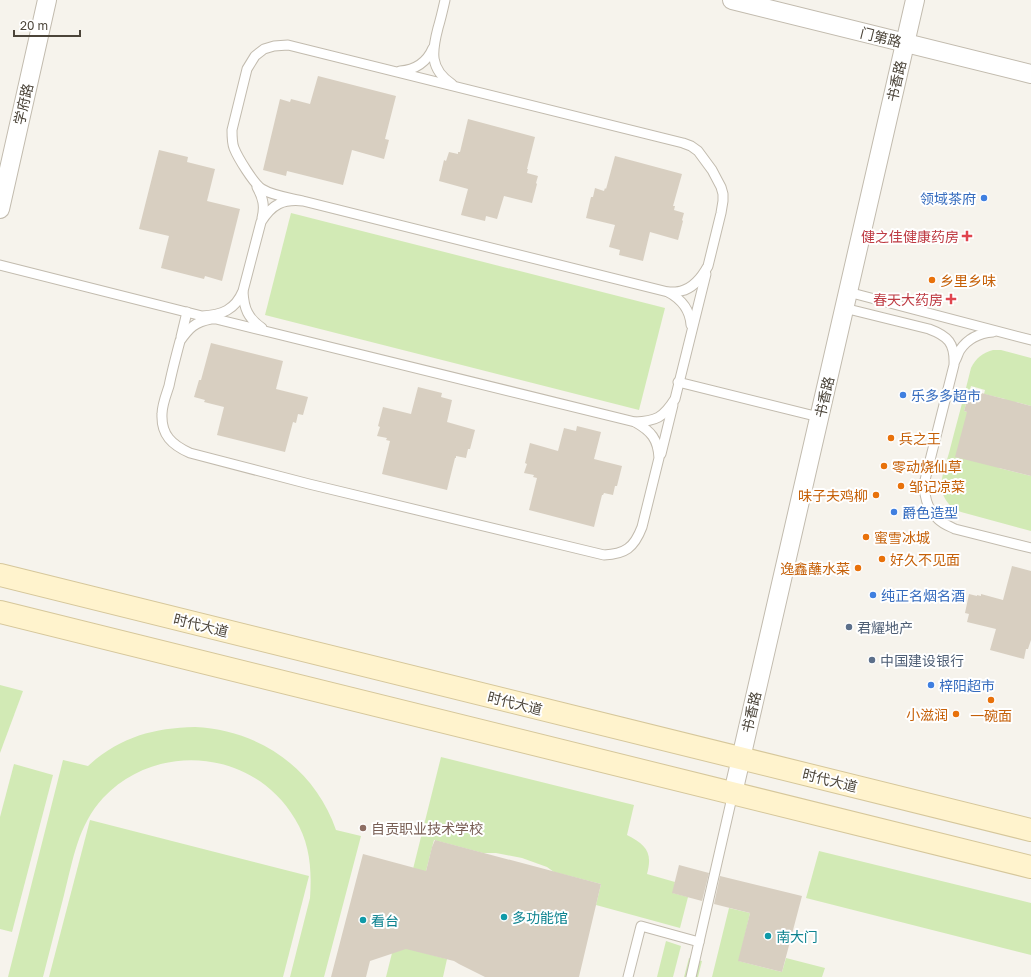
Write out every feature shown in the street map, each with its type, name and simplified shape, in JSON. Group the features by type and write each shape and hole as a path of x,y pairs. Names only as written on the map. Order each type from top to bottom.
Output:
{"main road":[{"name":"时代大道","path":"0,575 1031,830"},
{"path":"0,612 1031,867"}],"street":[{"name":"学府路","path":"0,209 47,0"},
{"name":"门第路","path":"732,0 1031,74"},
{"name":"书香路","path":"733,793 915,0"}],"lane":[{"path":"394,71 414,68 424,62 430,54 445,0"},
{"path":"434,43 433,54 438,71 444,78 457,87"},
{"path":"188,312 162,413 163,426 166,436 180,449 190,453 332,490 604,555 620,553 627,550 638,539 642,528 721,213 723,201 721,187 712,170 698,151 692,146 683,143 288,45 274,46 264,49 255,56 247,69 232,130 234,148 255,182 263,201 264,209 243,291 240,299 231,308 220,314 202,316"},
{"path":"255,182 262,189 270,193 668,292 681,291 691,287 698,281 708,266"},
{"path":"261,222 269,210 282,202 304,201"},
{"path":"0,265 635,422 643,426 651,433 658,449 658,465"},
{"path":"243,291 244,305 250,318 262,328 273,333"},
{"path":"668,292 680,300 687,310 691,322 691,333"},
{"path":"846,300 1031,340"},
{"path":"846,300 940,333 952,346 954,364"},
{"path":"181,341 184,334 199,322 216,319"},
{"path":"999,332 985,333 974,337 960,350 954,364 924,480 924,488 928,505 937,519 947,525 955,529 1031,548"},
{"path":"678,382 819,417"},
{"path":"635,422 648,421 660,417 675,399"},
{"path":"691,977 733,793"},
{"path":"628,977 641,926 699,942"}],"green space":[{"path":"291,213 665,308 639,410 265,315"},
{"path":"993,350 1001,350 1031,358 1031,406 1016,402 1003,408 1005,399 984,394 985,390 971,386 964,411 970,413 999,468 1031,476 1031,531 961,512 948,503 943,493 942,481 944,471 971,368 980,356"},
{"path":"0,685 23,691 0,753"},
{"path":"195,727 219,730 242,736 263,745 282,757 299,771 314,789 327,808 336,830 361,836 324,977 290,977 310,898 311,888 307,847 295,819 277,796 255,778 231,767 204,761 177,761 150,767 125,779 103,798 95,808 82,831 70,869 43,977 8,977 63,760 88,766 112,748 138,736 165,729"},
{"path":"441,757 634,805 627,835 639,842 646,850 649,860 647,874 675,882 673,893 688,897 680,928 596,905 601,884 554,872 547,867 522,858 496,853 483,853 434,840 406,948 447,959 443,977 386,977"},
{"path":"14,764 53,775 12,932 0,929 0,817"},
{"path":"90,820 309,876 283,977 49,977"},
{"path":"819,851 1031,903 1031,955 806,898"},
{"path":"729,908 750,913 739,961 782,972 786,958 825,968 822,977 712,977"},
{"path":"666,941 681,946 673,977 657,977"},
{"path":"689,958 702,961 698,977 684,977"}],"building":[{"path":"318,76 396,96 385,139 389,140 384,159 352,150 343,185 287,171 286,176 263,170 280,99 290,102 291,99 310,104"},
{"path":"468,119 535,137 527,169 527,173 538,176 532,203 504,196 497,219 486,216 485,221 461,215 468,189 439,181 444,160 446,161 449,152 458,154 458,152 460,152"},
{"path":"159,150 188,157 187,162 215,169 207,201 240,209 222,281 205,276 204,279 161,268 169,236 139,229"},
{"path":"615,156 682,174 673,206 675,206 674,210 684,213 678,240 650,232 643,261 619,255 620,250 609,247 615,225 586,218 591,197 593,197 595,188 604,191 605,188 606,189"},
{"path":"211,343 283,361 276,389 308,397 303,415 298,414 296,423 293,422 285,452 217,435 224,407 204,402 205,400 194,397 199,380 201,380"},
{"path":"418,387 442,393 441,397 452,400 447,422 475,430 466,458 456,456 455,458 447,490 382,474 390,441 386,440 387,438 377,436 383,407 411,414"},
{"path":"970,390 1031,406 1031,476 955,457 967,412 964,411"},
{"path":"577,426 601,432 594,459 622,466 613,495 604,493 602,495 594,527 529,510 537,478 533,477 534,475 524,473 530,443 558,451 564,428 576,431"},
{"path":"1012,566 1031,571 1031,640 1028,649 1026,649 1024,659 990,650 996,629 967,622 969,614 965,613 969,594 981,596 981,594 1003,600"},
{"name":"多功能馆","path":"435,840 601,884 579,977 485,977 454,961 406,949 370,961 366,977 331,977 363,854 426,871"},
{"path":"679,865 709,873 702,901 672,893"},
{"name":"南大门","path":"720,876 802,896 782,972 738,961 750,913 714,904"}],"place":[{"name":"领域茶府","path":"984,198"},
{"name":"健之佳健康药房","path":"967,236"},
{"name":"乡里乡味","path":"932,280"},
{"name":"春天大药房","path":"951,299"},
{"name":"乐多多超市","path":"903,395"},
{"name":"兵之王","path":"891,438"},
{"name":"零动烧仙草","path":"884,466"},
{"name":"邹记凉菜","path":"901,486"},
{"name":"味子夫鸡柳","path":"876,495"},
{"name":"爵色造型","path":"894,512"},
{"name":"蜜雪冰城","path":"866,537"},
{"name":"好久不见面","path":"882,559"},
{"name":"逸鑫蘸水菜","path":"858,568"},
{"name":"纯正名烟名酒","path":"873,595"},
{"name":"君耀地产","path":"849,627"},
{"name":"中国建设银行","path":"872,660"},
{"name":"梓阳超市","path":"931,685"},
{"name":"一碗面","path":"991,700"},
{"name":"小滋润","path":"956,714"},
{"name":"自贡职业技术学校","path":"363,828"},
{"name":"多功能馆","path":"504,917"},
{"name":"看台","path":"363,920"},
{"name":"南大门","path":"768,936"}]}
